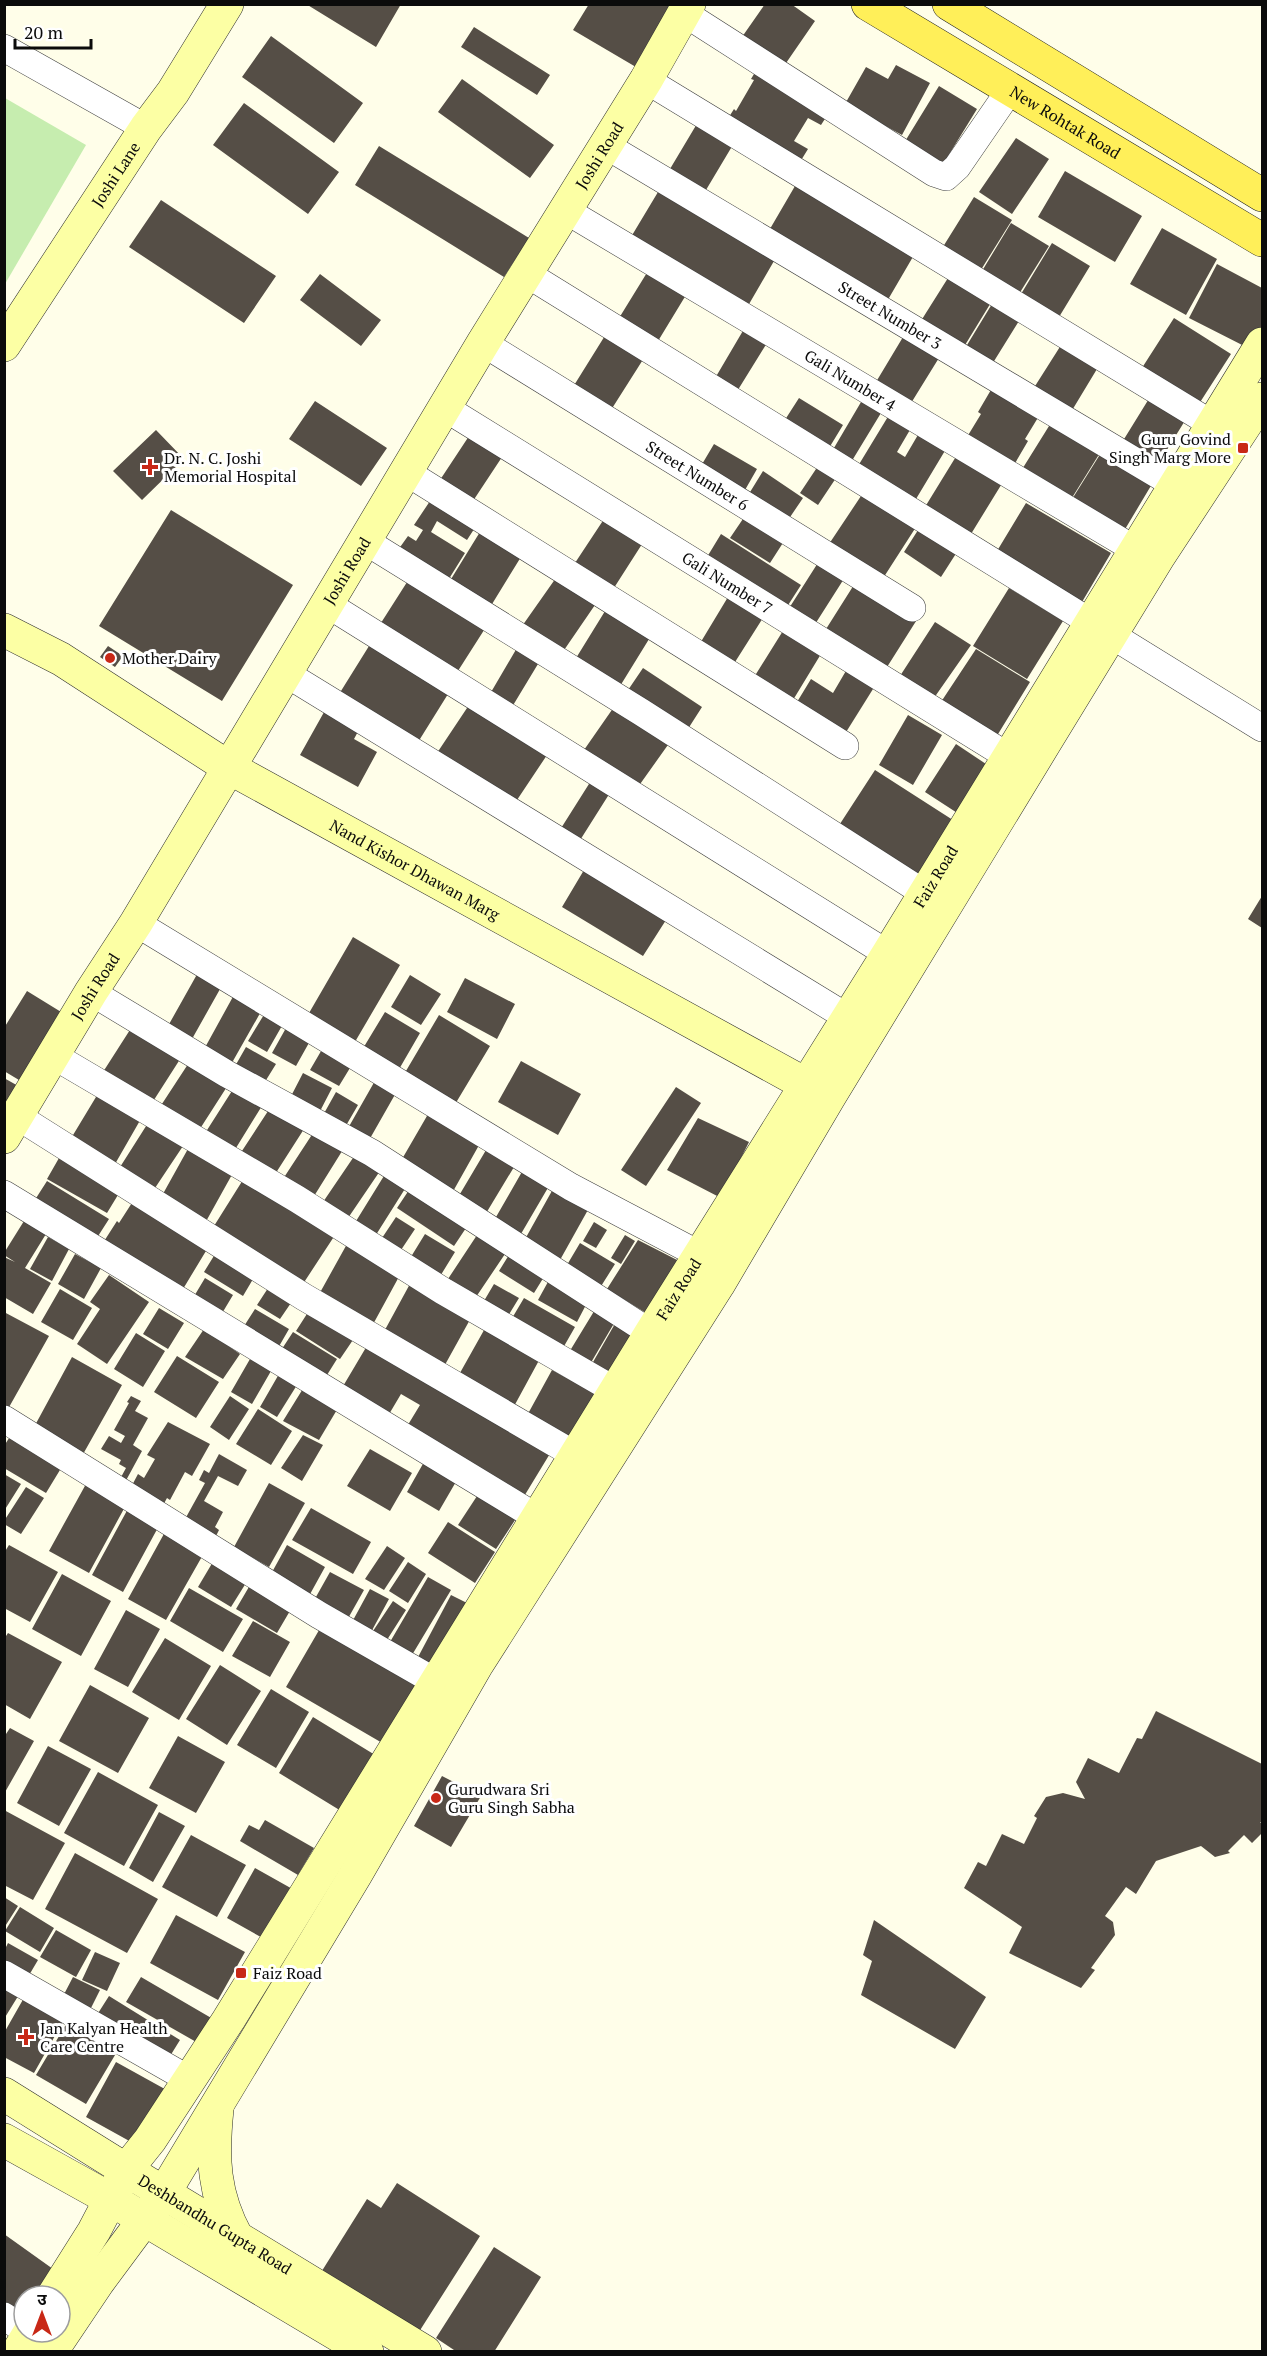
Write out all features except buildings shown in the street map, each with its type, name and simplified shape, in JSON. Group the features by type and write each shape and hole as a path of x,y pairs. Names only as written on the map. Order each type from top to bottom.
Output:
{"main road":[{"name":"New Rohtak Road","path":"868,4 1263,240"},
{"path":"949,4 1263,195"}],"street":[{"name":"Joshi Lane","path":"4,345 146,128 173,92 227,4"},
{"path":"687,9 934,173 946,177 957,167 1010,90"},
{"name":"Joshi Road","path":"11,1126 91,992 136,923 483,343 646,80 687,9"},
{"path":"4,48 146,128"},
{"path":"646,80 1212,424"},
{"name":"Street Number 3","path":"604,145 1175,485"},
{"name":"Gali Number 4","path":"565,210 1136,550"},
{"path":"527,274 1263,728"},
{"name":"Street Number 6","path":"483,343 912,608"},
{"name":"Faiz Road","path":"61,2284 94,2231 126,2170 150,2140 190,2080 351,1823 700,1255 817,1092 848,1017 1009,757 1102,629 1136,550 1263,344"},
{"path":"72,2301 98,2282 164,2193 356,1874 476,1666 718,1285 817,1092 1044,744 1102,629 1159,556 1263,399"},
{"name":"Gali Number 7","path":"445,408 1009,757"},
{"path":"406,472 845,746"},
{"path":"365,541 642,712 924,893"},
{"path":"327,604 888,954"},
{"name":"Nand Kishor Dhawan Marg","path":"4,630 61,659 228,766 817,1092"},
{"path":"285,673 848,1017"},
{"path":"136,923 572,1187 700,1255"},
{"path":"91,992 227,1074 372,1153 651,1333"},
{"path":"54,1056 297,1199 443,1291 616,1391"},
{"path":"11,1126 577,1456"},
{"path":"4,1194 538,1518"},
{"path":"4,1419 279,1590 436,1682"},
{"path":"4,1974 190,2080"},
{"name":"Deshbandhu Gupta Road","path":"4,2094 425,2352"},
{"path":"217,2104 214,2142 216,2183 225,2215 237,2238"},
{"name":"Deshbandhu Gupta Road","path":"4,2140 111,2199 367,2352"}],"green space":[{"path":"5,98 86,145 5,284"}],"place":[{"name":"Guru Govind Singh Marg More","path":"1243,448"},
{"name":"Dr. N. C. Joshi Memorial Hospital","path":"150,467"},
{"name":"Mother Dairy","path":"110,658"},
{"name":"Gurudwara Sri Guru Singh Sabha","path":"436,1798"},
{"name":"Faiz Road","path":"241,1973"},
{"name":"Jan Kalyan Health Care Centre","path":"26,2037"}]}
